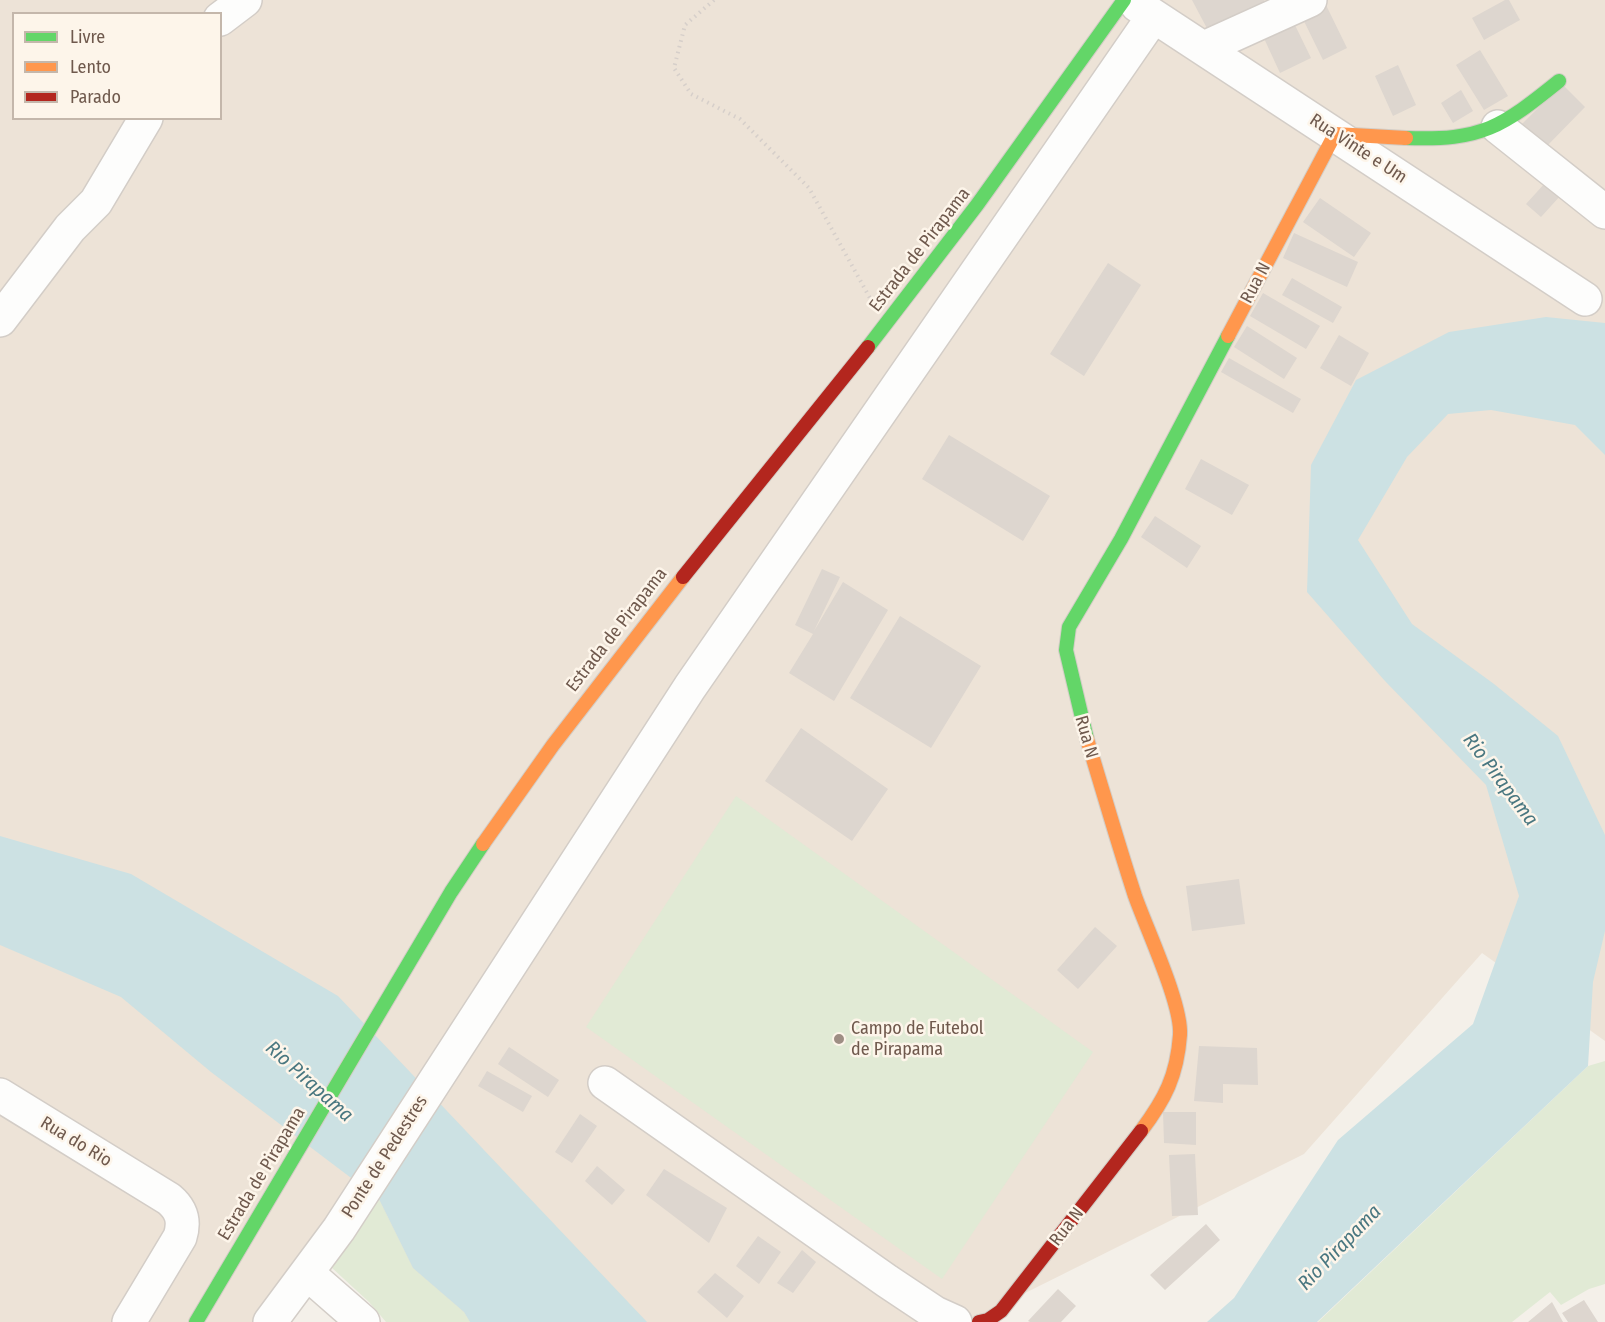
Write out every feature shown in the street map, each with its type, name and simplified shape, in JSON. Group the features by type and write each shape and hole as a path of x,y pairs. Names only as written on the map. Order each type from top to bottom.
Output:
{"street":[{"path":"222,17 245,0"},
{"name":"Estrada de Pirapama","path":"196,1322 253,1223 484,840 597,683 885,325 988,191 1124,0"},
{"path":"1204,48 1310,0"},
{"name":"Rua Vinte e Um","path":"1142,8 1585,298"},
{"name":"Ponte de Pedestres","path":"270,1322 339,1229 690,687 1142,8"},
{"path":"1335,134 1455,138 1498,127 1559,81"},
{"path":"0,321 70,228 96,202 145,120"},
{"path":"1498,127 1605,212"},
{"name":"Rua N","path":"979,1322 988,1320 1001,1311 1164,1100 1172,1082 1180,1034 1177,1011 1135,895 1079,713 1066,650 1069,627 1121,539 1335,134"},
{"path":"605,1083 887,1281 935,1313 955,1322"},
{"name":"Rua do Rio","path":"0,1095 177,1205 182,1214 183,1226 176,1243 129,1322"},
{"path":"307,1273 363,1322"}],"path":[{"path":"714,0 686,25 674,68 691,94 740,119 809,188 885,325"}],"shaded area":[{"path":"0,0 1605,0 1605,1041 1482,953 1304,1154 967,1322 457,1322 325,1237 277,1322 0,1322"}],"green space":[{"name":"Campo de Futebol de Pirapama","path":"736,796 1093,1052 942,1279 586,1027"},
{"path":"1605,1061 1605,1284 1589,1289 1561,1305 1550,1292 1512,1322 1318,1322 1588,1066"},
{"path":"379,1199 413,1268 464,1312 470,1322 386,1322 369,1302 331,1267"}],"water":[{"name":"Rio Pirapama","path":"1546,317 1605,323 1605,455 1575,425 1491,410 1448,414 1407,457 1358,540 1412,624 1494,684 1558,736 1605,835 1605,931 1593,982 1588,1066 1317,1322 1207,1322 1234,1298 1338,1140 1473,1024 1519,896 1486,785 1385,681 1307,592 1311,465 1356,380 1449,332"},
{"name":"Rio Pirapama","path":"0,836 131,874 338,996 647,1322 470,1322 464,1312 413,1268 379,1199 211,1072 121,997 0,945"}],"building":[{"path":"1192,0 1264,0 1266,3 1210,34"},
{"path":"1509,0 1520,20 1484,40 1472,18"},
{"path":"1325,3 1347,48 1323,60 1301,15"},
{"path":"1292,19 1311,58 1280,73 1262,34"},
{"path":"1480,50 1508,96 1484,110 1456,65"},
{"path":"1398,65 1416,105 1393,116 1375,76"},
{"path":"1562,84 1585,107 1545,148 1522,124"},
{"path":"1461,90 1473,111 1453,123 1441,103"},
{"path":"1546,182 1561,195 1541,217 1526,204"},
{"path":"1320,198 1371,233 1354,257 1303,222"},
{"path":"1294,233 1358,262 1347,287 1283,258"},
{"path":"1108,263 1141,285 1084,376 1050,354"},
{"path":"1292,278 1342,307 1333,323 1282,295"},
{"path":"1263,293 1320,326 1306,349 1250,316"},
{"path":"1247,326 1297,358 1284,379 1234,347"},
{"path":"1339,335 1369,353 1351,386 1320,368"},
{"path":"1229,358 1301,399 1293,413 1221,372"},
{"path":"949,435 1050,496 1023,541 922,479"},
{"path":"1201,459 1249,485 1232,515 1185,489"},
{"path":"1155,516 1201,546 1187,568 1141,537"},
{"path":"822,569 840,577 814,631 843,582 888,610 834,701 789,673 813,634 795,625"},
{"path":"900,616 981,666 931,748 850,698"},
{"path":"801,728 888,789 852,841 765,781"},
{"path":"1239,879 1245,924 1192,931 1186,886"},
{"path":"1095,927 1117,946 1078,989 1057,970"},
{"path":"1199,1046 1257,1048 1258,1085 1223,1084 1223,1103 1194,1101"},
{"path":"509,1047 559,1080 548,1097 498,1064"},
{"path":"487,1071 532,1096 523,1112 478,1086"},
{"path":"1163,1112 1196,1112 1196,1145 1164,1143"},
{"path":"580,1114 597,1126 572,1163 555,1152"},
{"path":"1195,1154 1198,1215 1172,1216 1169,1155"},
{"path":"597,1166 625,1190 612,1205 585,1181"},
{"path":"664,1169 727,1208 709,1243 646,1195"},
{"path":"1206,1224 1220,1240 1165,1290 1150,1275"},
{"path":"758,1236 781,1252 759,1284 736,1266"},
{"path":"802,1250 816,1262 793,1293 777,1283"},
{"path":"715,1273 744,1296 727,1318 697,1292"},
{"path":"1058,1289 1076,1306 1061,1322 1028,1321"},
{"path":"1584,1300 1598,1322 1568,1322 1562,1313"},
{"path":"1552,1302 1563,1322 1528,1322"}],"traffic: fast":[{"path":"868,347 977,205 1124,0"},
{"path":"1406,138 1454,137 1490,128 1522,110 1559,81"},
{"path":"1087,739 1066,650 1069,627 1121,539 1228,336"},
{"path":"196,1322 451,892 483,844"}],"traffic: slow":[{"path":"1228,336 1335,134 1406,138"},
{"path":"483,844 553,745 683,577"},
{"path":"1087,739 1135,896 1170,986 1179,1022 1180,1035 1173,1075 1157,1108 1141,1131"}],"traffic: jam":[{"path":"683,577 868,347"},
{"path":"979,1322 988,1320 1001,1311 1141,1131"}],"place":[{"name":"Campo de Futebol de Pirapama","path":"839,1039"}]}
